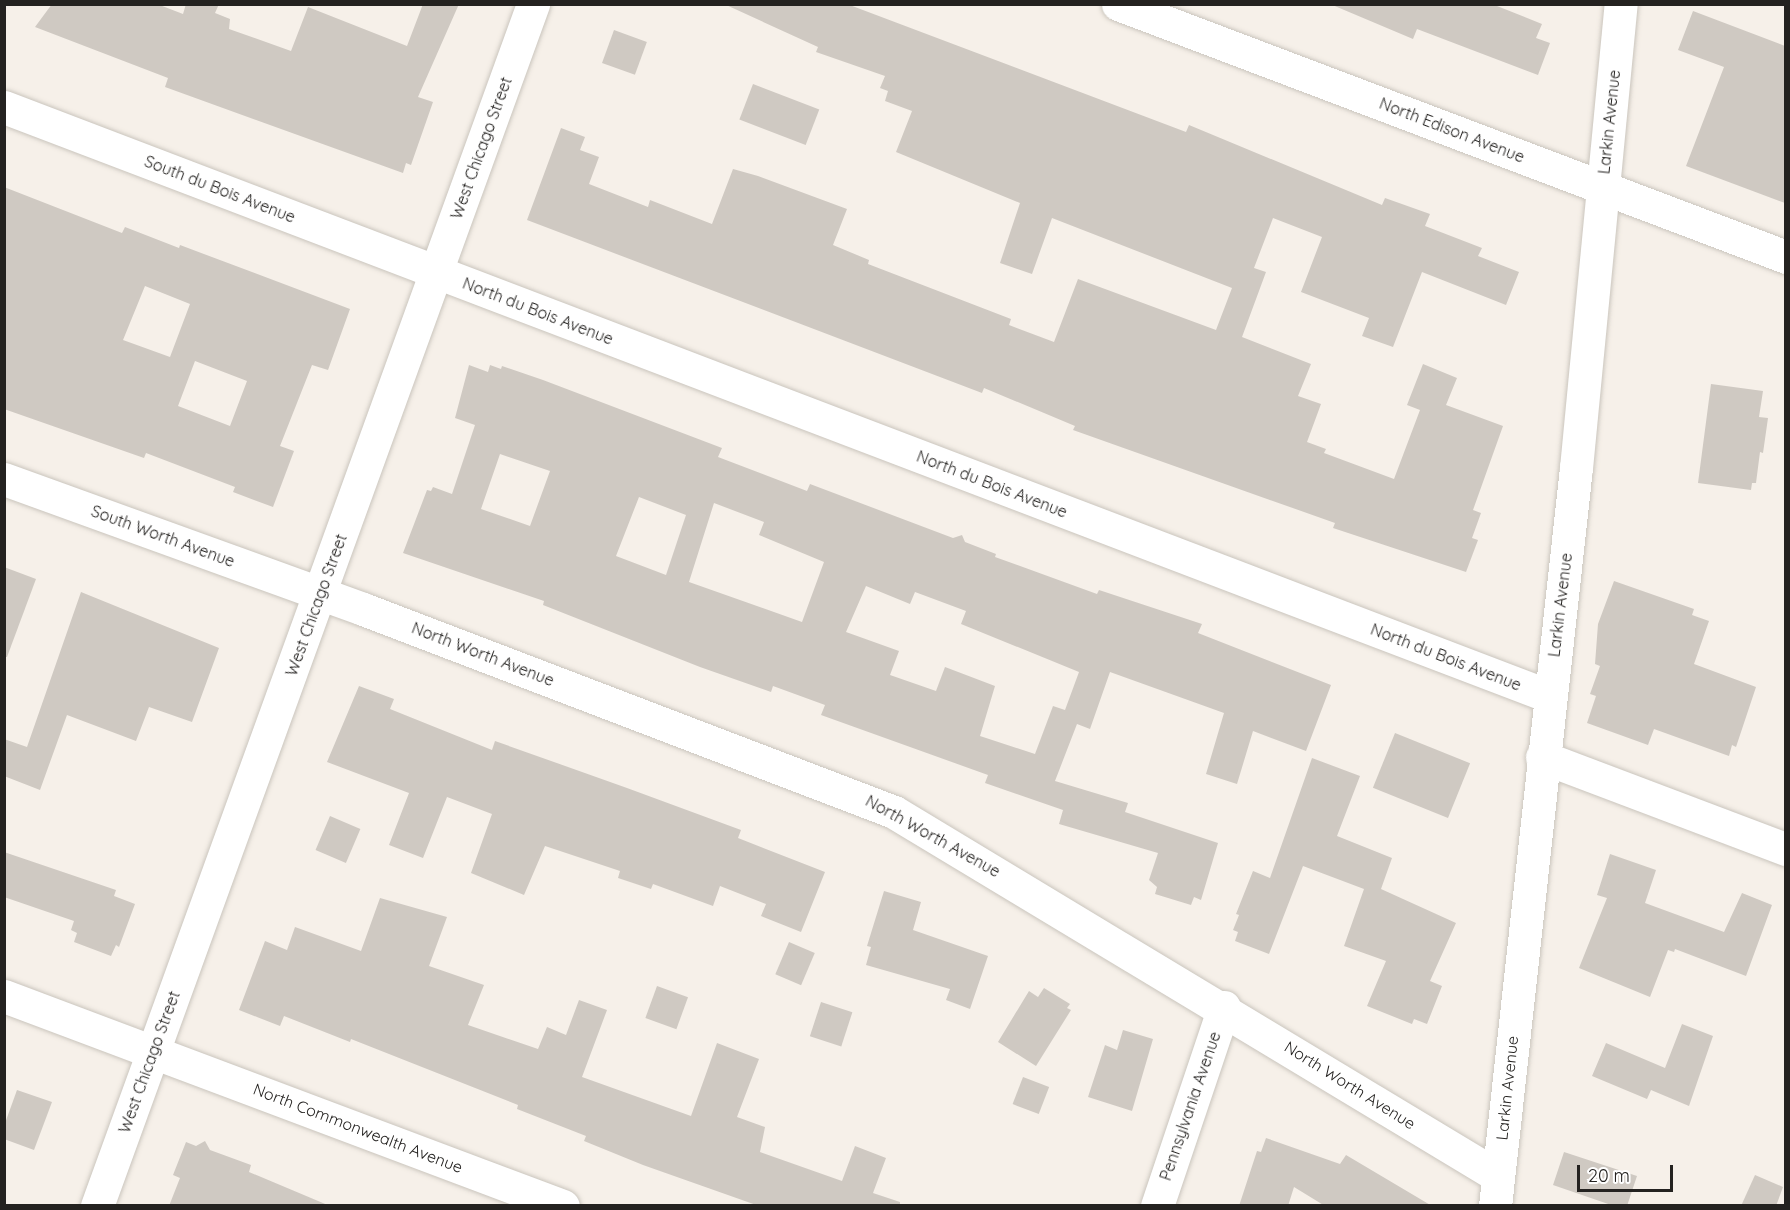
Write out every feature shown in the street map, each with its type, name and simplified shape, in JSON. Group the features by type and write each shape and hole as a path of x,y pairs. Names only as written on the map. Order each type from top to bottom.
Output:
{"street":[{"name":"West Chicago Street","path":"97,1206 321,594 533,4"},
{"name":"North Edison Avenue","path":"1118,4 1785,257"},
{"name":"Larkin Avenue","path":"1496,1191 1542,757 1576,468 1621,4"},
{"name":"South du Bois Avenue","path":"4,107 436,272"},
{"name":"North du Bois Avenue","path":"436,272 1549,696"},
{"name":"South Worth Avenue","path":"4,479 321,594"},
{"name":"North Worth Avenue","path":"321,594 866,799 931,832 1224,1007 1496,1191"},
{"path":"1542,757 1785,849"},
{"name":"North Commonwealth Avenue","path":"4,996 153,1050 563,1206"},
{"name":"Pennsylvania Avenue","path":"1157,1206 1224,1007"}],"building":[{"path":"52,4 157,4 183,14 186,4 219,4 215,13 230,19 229,29 291,51 308,7 407,46 423,4 459,4 418,97 433,102 411,165 406,163 403,173 165,87 168,78 35,27"},
{"path":"724,4 847,4 1186,132 1189,125 1382,205 1385,198 1430,214 1425,226 1482,248 1478,256 1519,272 1506,305 1422,272 1393,347 1362,336 1369,318 1301,292 1322,237 1273,218 1254,268 1266,272 1242,337 1311,364 1298,396 1321,404 1307,442 1326,449 1324,453 1394,479 1420,410 1407,405 1423,364 1457,378 1446,405 1503,426 1473,510 1481,513 1472,538 1478,540 1466,572 1333,528 1335,523 1073,430 1075,426 984,388 982,393 527,220 561,128 585,137 580,150 599,157 589,184 648,207 650,200 712,224 733,169 758,176 847,209 833,245 869,260 868,264 1011,319 1009,325 1054,342 1078,279 1216,330 1232,288 1052,218 1032,274 1000,263 1020,203 896,152 912,111 885,101 888,91 880,88 885,76 816,52 818,47"},
{"path":"1330,4 1492,4 1542,24 1536,38 1550,43 1538,75 1417,29 1413,39"},
{"path":"1693,11 1785,46 1785,203 1686,166 1724,67 1678,50"},
{"path":"614,30 647,42 635,75 602,63"},
{"path":"753,84 819,109 806,145 739,119"},
{"path":"4,187 122,233 125,227 179,248 180,245 350,309 328,370 312,365 280,446 294,451 273,507 233,492 235,487 146,453 144,458 4,409","holes":["145,286 190,304 170,357 123,340","195,361 247,381 230,426 178,406"]},
{"path":"469,365 488,372 490,365 501,369 502,366 722,448 718,457 807,491 810,484 953,538 962,535 965,542 996,554 995,557 1097,594 1099,590 1202,624 1198,633 1331,685 1306,751 1253,731 1237,784 1206,774 1224,713 1110,672 1090,729 1077,724 1055,781 1128,803 1125,812 1218,843 1201,900 1194,897 1191,905 1155,894 1157,887 1149,880 1158,853 1059,824 1063,810 985,783 988,775 821,715 825,705 773,686 771,692 700,667 543,605 544,601 403,553 427,490 431,491 433,487 452,494 475,425 455,418","holes":["500,454 550,471 530,526 481,509","639,497 686,515 666,575 616,556","714,503 764,522 759,535 824,562 802,622 689,582","866,586 910,604 915,592 966,611 961,624 1079,672 1065,710 1053,706 1035,754 980,736 995,686 945,667 936,691 890,675 899,651 846,632"]},
{"path":"1711,384 1763,391 1759,417 1768,418 1756,483 1752,483 1751,490 1698,483"},
{"path":"4,567 36,579 7,657 4,657"},
{"path":"1614,581 1694,609 1692,615 1709,621 1694,664 1756,687 1736,747 1732,745 1729,756 1654,729 1648,745 1587,723 1596,696 1590,694 1600,666 1595,664 1598,624"},
{"path":"81,592 219,648 192,722 149,707 136,741 67,715 40,790 4,776 4,739 27,747"},
{"path":"359,686 394,699 390,709 492,750 495,741 627,788 741,830 738,838 825,872 801,932 761,916 766,904 720,886 713,906 653,884 651,889 618,878 620,871 545,846 524,895 471,873 492,814 447,797 423,858 389,845 409,793 327,762"},
{"path":"1395,733 1470,763 1448,818 1373,788"},
{"path":"1312,758 1360,776 1337,836 1392,858 1381,889 1456,923 1430,981 1442,986 1427,1024 1414,1019 1412,1024 1367,1006 1386,961 1344,946 1364,889 1303,866 1269,954 1235,941 1238,932 1233,930 1239,915 1236,914 1253,871 1270,878"},
{"path":"330,816 360,829 346,863 316,850"},
{"path":"4,852 116,890 114,896 135,904 119,947 116,945 111,956 74,942 77,933 71,930 74,921 4,897"},
{"path":"1610,854 1656,870 1645,903 1724,932 1742,893 1772,905 1746,976 1675,949 1674,952 1668,950 1650,997 1579,968 1607,898 1597,895"},
{"path":"884,891 921,902 913,930 988,956 970,1009 946,1000 950,989 866,965 871,947 867,946"},
{"path":"380,898 447,917 429,966 484,985 468,1025 538,1049 547,1027 566,1035 579,1000 607,1010 582,1077 691,1116 717,1043 759,1059 737,1117 765,1127 760,1152 842,1181 855,1146 886,1158 873,1193 900,1202 900,1206 759,1206 643,1165 584,1141 586,1136 517,1109 518,1105 351,1039 350,1042 284,1016 280,1026 239,1010 265,941 287,950 295,927 361,951"},
{"path":"789,942 815,953 801,985 775,974"},
{"path":"657,986 688,997 676,1029 645,1018"},
{"path":"1044,988 1070,1004 1067,1008 1071,1010 1036,1066 998,1042 1029,991 1038,997"},
{"path":"821,1002 852,1012 841,1046 810,1036"},
{"path":"1682,1024 1713,1036 1689,1106 1651,1090 1647,1099 1592,1076 1606,1043 1665,1068"},
{"path":"1123,1030 1153,1039 1132,1111 1088,1097 1105,1045 1117,1050"},
{"path":"1023,1077 1049,1087 1039,1114 1013,1104"},
{"path":"17,1090 52,1102 34,1150 4,1139 4,1126"},
{"path":"1266,1138 1340,1164 1346,1155 1432,1206 1325,1206 1294,1187 1288,1206 1239,1206 1257,1151 1261,1152"},
{"path":"205,1141 210,1150 251,1165 249,1172 330,1206 169,1206 180,1178 173,1175 186,1142 196,1146"},
{"path":"1564,1152 1637,1176 1627,1206 1614,1206 1553,1185"},
{"path":"1755,1175 1783,1187 1776,1206 1741,1206"}]}
